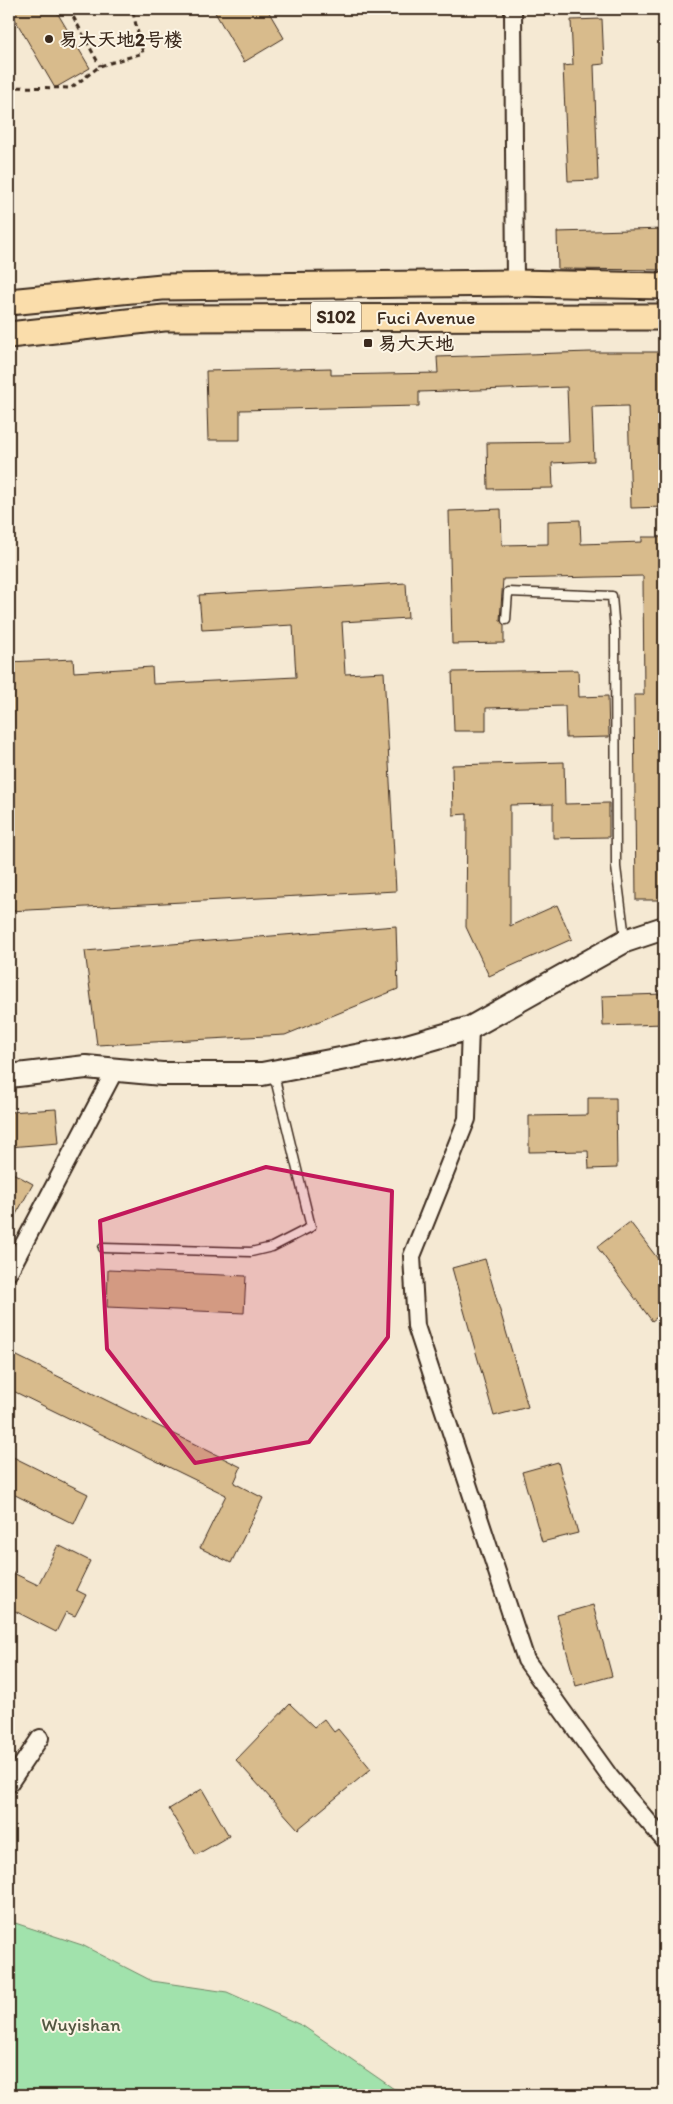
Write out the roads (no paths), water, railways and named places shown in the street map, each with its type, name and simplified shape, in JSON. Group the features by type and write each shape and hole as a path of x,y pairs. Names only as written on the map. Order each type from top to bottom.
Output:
{"main road":[{"name":"Fuci Avenue","path":"9,302 162,288 516,283 664,286"},
{"name":"Fuci Avenue","path":"9,335 164,318 664,317"}],"street":[{"path":"513,9 516,283"},
{"path":"9,1076 86,1067 162,1074 273,1073 402,1047 470,1028 625,941 664,928"},
{"path":"470,1028 467,1120 412,1256 416,1326 526,1660 610,1777 664,1840"},
{"path":"9,1272 115,1070"},
{"path":"9,1784 40,1738"}],"lane":[{"path":"506,620 508,592 612,596 615,631 616,867 625,941"},
{"path":"103,1248 251,1252 272,1247 311,1227 273,1073"}],"place":[{"name":"易大天地2号楼","path":"49,39"},
{"name":"易大天地","path":"368,343"}],"park label":[{"name":"Wuyishan","path":"81,2024"}]}
